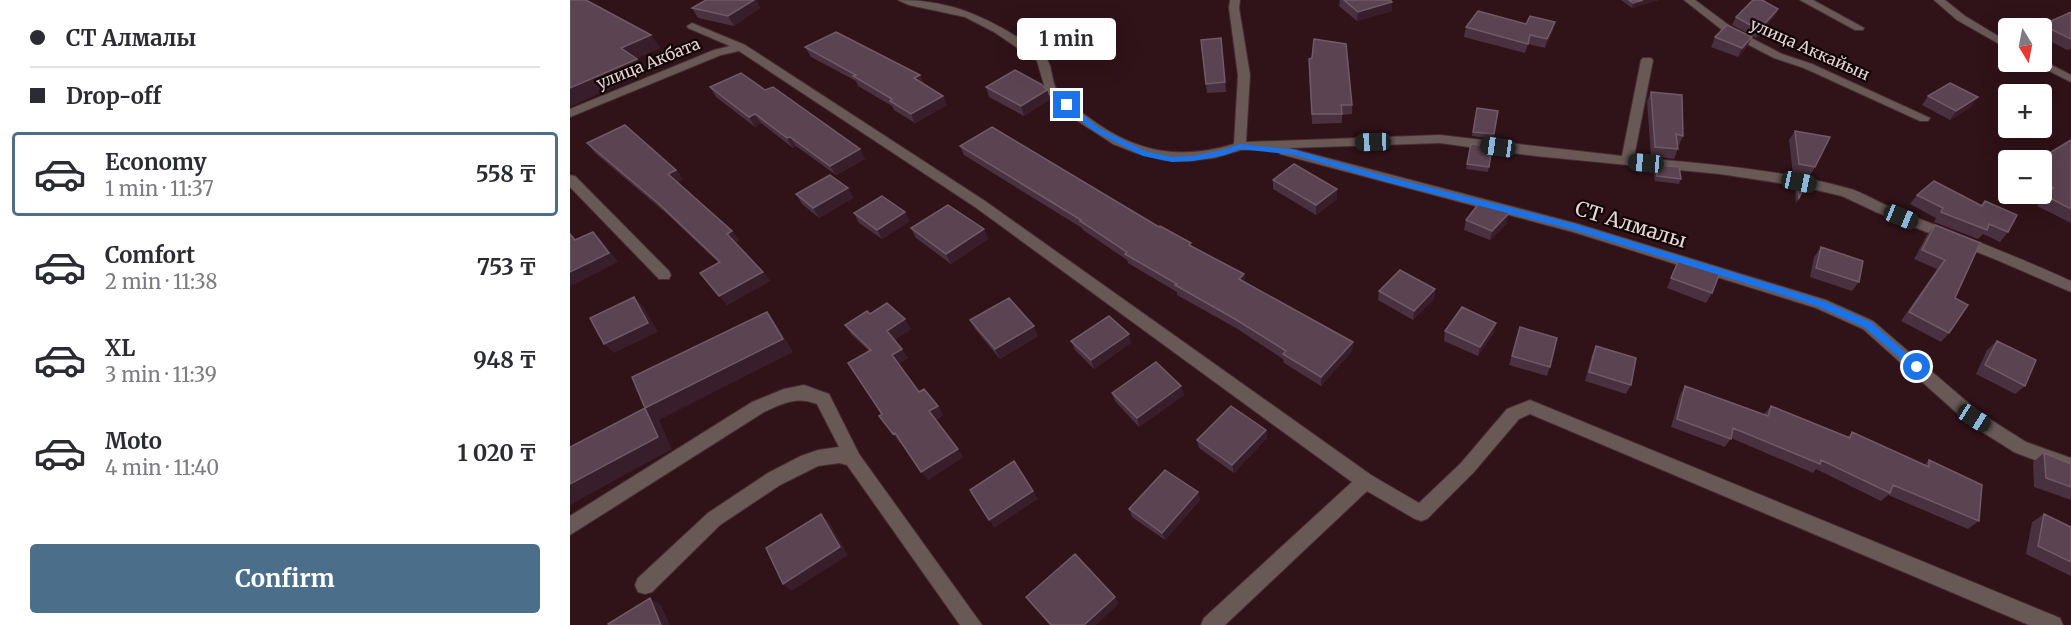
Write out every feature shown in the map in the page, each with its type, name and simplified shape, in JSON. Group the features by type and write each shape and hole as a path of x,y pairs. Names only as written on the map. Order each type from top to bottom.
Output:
{"street":[{"path":"903,0 978,18 1017,42 1043,62 1052,93 1096,129 1143,153 1172,159 1193,159 1240,146 1440,139 1720,170 1846,192 2071,287"},
{"path":"1235,0 1234,8 1244,75 1240,146"},
{"name":"улица Аккайын","path":"1689,0 1730,31 1778,56 1808,66 1924,118"},
{"path":"1805,0 1859,28"},
{"path":"1939,0 1961,18 1998,40"},
{"path":"692,26 741,47 980,204 1365,481 1421,513 1467,468 1513,414 1530,408 2053,625"},
{"name":"улица Акбата","path":"570,113 718,52 741,47"},
{"path":"1627,161 1647,60"},
{"path":"2052,70 2071,79"},
{"name":"СТ Алмалы","path":"1240,146 1295,153 1575,228 1821,304 1868,325 1974,418 2020,447 2071,466"},
{"path":"570,179 664,275"},
{"path":"570,526 758,407 784,396 804,392 823,399 853,459 972,625"},
{"path":"645,585 714,519 774,479 801,464 818,458 839,455 853,459"},
{"path":"1211,625 1365,481"}],"building":[{"path":"570,0 586,0 651,35 621,48 637,59 570,88"},
{"path":"706,0 754,0 728,16 692,8"},
{"path":"1344,0 1390,0 1392,2 1358,12"},
{"path":"1753,0 1762,0 1778,9 1759,30 1736,17"},
{"path":"1478,11 1526,24 1530,16 1555,22 1547,39 1530,35 1528,44 1466,27"},
{"path":"2071,12 2071,39 2052,30 2052,21"},
{"path":"1727,25 1752,37 1742,48 1715,37"},
{"path":"836,32 920,75 914,78 943,96 911,114 890,101 892,99 853,76 856,75 805,47"},
{"path":"1221,38 1225,82 1206,84 1201,40"},
{"path":"1314,39 1346,44 1352,105 1341,105 1342,114 1312,114 1309,59 1312,58"},
{"path":"1015,70 1041,84 1047,90 1021,106 986,87"},
{"path":"741,73 765,90 773,87 860,149 830,166 755,114 749,117 710,87"},
{"path":"1950,83 1978,97 1956,111 1928,96"},
{"path":"1651,92 1682,95 1683,136 1676,134 1678,149 1655,147"},
{"path":"1477,108 1498,111 1494,134 1473,132"},
{"path":"625,125 676,170 668,174 732,231 727,234 763,272 719,296 700,273 720,262 658,203 587,143"},
{"path":"992,127 1159,227 1191,243 1189,245 1244,274 1239,279 1353,342 1321,377 1283,354 1286,351 1125,254 1127,252 1081,220 960,146"},
{"path":"1795,131 1830,137 1815,167 1799,164"},
{"path":"2071,140 2071,209 2052,199 2054,188 2052,187 2052,152"},
{"path":"1471,144 1492,147 1489,167 1467,164"},
{"path":"1294,164 1337,189 1316,205 1273,180"},
{"path":"1655,165 1679,167 1681,179 1657,176"},
{"path":"830,175 848,188 813,208 796,194"},
{"path":"1934,181 1982,206 1985,201 2017,215 2008,232 1989,224 1987,230 1941,212 1943,208 1917,195"},
{"path":"1797,183 1806,184 1799,198"},
{"path":"882,196 905,212 877,230 854,213"},
{"path":"1480,202 1509,213 1492,231 1466,220"},
{"path":"948,205 984,229 946,254 911,228"},
{"path":"1935,225 1980,243 1955,298 1968,305 1949,333 1909,312 1945,260 1922,250"},
{"path":"593,232 609,253 570,272 570,234 575,240"},
{"path":"1821,247 1863,261 1859,282 1816,268"},
{"path":"1680,257 1721,270 1712,293 1671,278"},
{"path":"1400,270 1435,289 1414,311 1379,291"},
{"path":"634,297 648,323 604,344 590,318"},
{"path":"1009,298 1034,326 995,349 970,320"},
{"path":"887,303 905,319 887,331 902,349 892,355 919,392 924,389 938,406 929,411 958,449 921,472 895,433 893,434 879,416 882,414 848,363 871,350 845,325 867,311 870,314"},
{"path":"1462,307 1496,323 1480,347 1445,331"},
{"path":"767,312 783,339 645,408 632,377"},
{"path":"1109,316 1129,334 1091,360 1071,341"},
{"path":"1520,327 1557,338 1550,367 1512,356"},
{"path":"1997,341 2036,360 2025,386 1985,365"},
{"path":"1596,346 1636,358 1631,385 1589,372"},
{"path":"1156,362 1181,386 1137,418 1112,393"},
{"path":"1685,386 1768,416 1771,406 1850,438 1852,432 1929,467 1929,460 1982,485 1979,521 1893,485 1890,493 1821,460 1820,464 1733,428 1731,439 1677,419"},
{"path":"1231,406 1266,430 1232,465 1197,440"},
{"path":"645,408 658,437 570,484 570,447"},
{"path":"2044,453 2071,464 2071,487 2046,478"},
{"path":"1014,461 1033,491 989,520 970,490"},
{"path":"1165,470 1198,492 1162,533 1129,509"},
{"path":"821,514 840,547 783,584 766,548"},
{"path":"2044,514 2071,527 2071,562 2038,546"},
{"path":"1075,554 1115,597 1084,625 1051,625 1026,597"},
{"path":"650,598 661,625 608,624"}],"route":[{"path":"1067,105 1096,129 1143,153 1172,159 1193,159 1240,146 1295,153 1575,228 1764,285 1821,304 1868,325 1917,367"}]}
